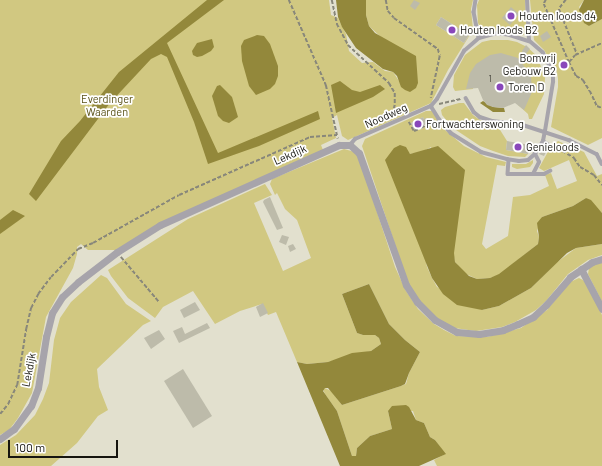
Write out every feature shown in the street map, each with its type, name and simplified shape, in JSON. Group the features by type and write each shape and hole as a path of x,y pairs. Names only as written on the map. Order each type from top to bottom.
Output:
{"street":[{"name":"Lekdijk","path":"0,439 14,429 31,406 38,388 46,337 52,313 57,304 78,282 117,252 160,225 339,145 350,145"},
{"path":"350,145 359,153 406,285 417,302 435,320 457,332 479,334 504,330 533,317 546,305 570,277 581,269 602,258"},
{"path":"581,269 602,309"}],"lane":[{"path":"476,0 474,12 480,38"},
{"path":"527,0 529,41"},
{"path":"498,33 529,41 543,53 553,73 553,82 543,141 535,154 528,160 509,160 481,152 456,138 442,123 431,106 437,99 464,51 480,38 498,33"},
{"path":"466,98 474,112 480,117 492,121 510,122 545,131 597,154 602,164"},
{"name":"Noodweg","path":"350,145 355,139 431,106"},
{"path":"543,141 552,147"},
{"path":"533,174 539,162 535,154"},
{"path":"509,160 508,174 544,174 550,171"}],"path":[{"path":"289,0 326,85 339,145"},
{"path":"332,0 335,19 348,45 389,83 395,93 395,105 391,121"},
{"path":"386,0 388,11 394,18 438,49 440,56 431,93 431,106 445,104 456,99 466,98"},
{"path":"546,0 544,4 576,76 583,80 597,106 602,108"},
{"path":"566,0 559,9 577,54"},
{"path":"569,62 577,54 602,43"},
{"path":"410,124 414,131 432,123"},
{"path":"552,147 570,154 580,167 598,179 602,185"},
{"path":"117,252 159,302"}],"green space":[{"name":"Everdinger Waarden","path":"0,0 329,0 331,15 338,18 346,34 349,51 362,63 373,62 385,71 393,72 405,90 382,38 369,26 366,15 366,0 473,0 471,9 473,30 448,70 431,103 348,140 342,136 337,115 332,118 336,138 321,145 323,150 116,250 88,250 81,244 77,247 77,254 73,268 46,317 32,393 18,418 9,430 0,435","holes":["441,17 469,35 464,43 436,25"]},
{"path":"479,0 525,0 527,34 520,36 502,32 483,32 478,23 477,5"},
{"path":"530,0 584,0 579,7 589,26 602,19 602,138 588,145 551,127 558,87 557,72 544,50 534,40"},
{"path":"491,40 508,40 517,42 527,47 537,56 545,78 544,94 532,119 529,119 528,114 518,105 521,102 473,84 473,89 455,91 453,87 454,75 465,55 482,42"},
{"path":"464,103 473,115 480,120 497,125 507,141 506,150 528,154 525,157 508,156 493,151 480,146 453,128 442,115 441,110 445,107"},
{"path":"426,111 432,111 445,130 464,146 486,157 506,162 505,166 497,165 482,244 486,249 508,236 513,197 530,195 549,186 545,175 551,173 557,189 577,181 569,160 544,171 539,168 550,148 558,141 584,152 597,176 602,174 602,213 586,198 573,206 542,217 537,231 539,237 538,244 499,275 490,278 477,279 464,273 455,262 431,147 422,152 410,154 407,151 427,267 432,278 437,287 482,310 499,306 531,288 556,263 576,248 602,244 602,255 588,260 568,274 546,301 536,310 515,322 502,327 476,331 454,328 435,318 420,302 408,283 362,146 365,139","holes":["423,117 426,125 422,129 414,131 411,123"]},
{"path":"344,149 358,154 395,267 406,291 418,309 434,324 444,330 456,336 487,337 521,328 547,310 570,282 579,278 583,280 591,290 602,315 602,466 437,466 434,460 445,454 435,440 430,437 424,423 416,420 413,411 388,411 392,429 370,436 357,448 356,456 352,456 337,411 323,389 325,388 331,391 342,405 401,386 406,384 409,373 420,352 389,324 369,284 342,294 357,333 363,335 375,335 379,338 381,344 371,351 328,362 307,364 297,362 276,312 268,315 262,304 240,311 215,324 193,291 163,307 155,318 128,298 111,276 108,270 188,219 265,184 272,195 254,203 283,271 311,258 297,220 285,209 277,193 275,195 270,184 272,179"},
{"path":"533,160 530,167 517,169 512,167 512,164 526,164"},
{"path":"602,261 602,302 588,274 589,268 593,264"},
{"path":"101,275 107,278 126,304 151,321 143,325 97,369 99,387 108,410 98,416 77,443 51,466 0,466 0,445 16,435 35,415 43,399 49,383 54,340 60,318 71,302"}],"shaded area":[{"path":"207,0 224,0 167,43 218,153 318,111 320,119 259,146 208,164 194,122 167,57 161,54 151,59 110,103 36,201 29,194 61,141 80,121 119,72"},
{"path":"336,0 366,0 366,15 369,26 375,33 416,56 418,83 416,88 410,92 405,90 401,87 397,76 393,72 383,69 356,48 342,27 338,17"},
{"path":"584,0 602,0 602,19 589,26 584,23 579,10"},
{"path":"257,35 264,36 270,44 278,66 278,76 275,84 270,89 256,95 249,86 242,61 241,46 244,40"},
{"path":"212,39 214,47 211,51 202,56 197,57 193,55 192,51 197,43"},
{"path":"340,81 352,90 360,92 380,85 385,89 373,97 336,113 331,85"},
{"path":"220,85 232,97 238,117 229,123 223,121 218,116 212,96 217,86"},
{"path":"483,101 493,107 504,108 505,112 493,112 480,103"},
{"path":"400,145 406,147 410,154 438,146 465,170 454,253 455,262 469,276 477,279 490,278 499,274 538,244 539,237 537,223 542,217 573,206 586,198 591,200 602,213 602,244 576,248 567,253 531,288 499,306 482,310 457,305 443,294 432,278 385,160 394,148"},
{"path":"13,210 25,216 0,234 0,220"},
{"path":"369,284 389,324 420,352 405,384 401,386 342,405 328,388 325,388 323,391 337,411 352,456 356,456 357,448 370,436 392,429 388,411 392,406 406,405 409,407 416,420 424,423 430,437 435,440 446,454 419,466 340,466 297,362 307,364 328,362 352,353 371,351 381,344 379,338 375,335 363,335 357,333 342,294"}],"building":[{"path":"414,0 420,3 415,10 410,6"},
{"name":"Houten loods d4","path":"511,7 519,14 510,25 502,18"},
{"name":"Houten loods B2","path":"441,17 469,35 464,43 436,25"},
{"path":"547,31 551,37 543,42 540,36"},
{"path":"526,45 530,49 523,57 522,51"},
{"path":"501,53 518,58 531,76 532,92 524,110 515,103 503,108 487,105 478,88 466,89 470,73 476,64 490,55"},
{"name":"Fortwachterswoning","path":"423,117 424,119 426,118 429,123 414,131 411,123"},
{"name":"Genieloods","path":"507,141 530,145 528,154 506,150"},
{"path":"544,146 548,148 544,156 539,154"},
{"path":"270,197 283,228 277,230 263,202"},
{"path":"282,235 289,237 286,245 279,242"},
{"path":"293,244 296,249 290,252 288,246"},
{"path":"195,302 200,310 184,318 180,310"},
{"path":"263,303 268,313 260,317 256,307"},
{"path":"207,323 210,328 179,343 173,331 182,327 185,334"},
{"path":"159,330 165,339 151,349 144,338"},
{"path":"183,369 212,416 193,428 164,381"}],"place":[{"name":"Houten loods d4","path":"511,16"},
{"name":"Houten loods B2","path":"452,30"},
{"name":"Bomvrij Gebouw B2","path":"564,65"},
{"name":"Toren D","path":"500,87"},
{"name":"Fortwachterswoning","path":"418,124"},
{"name":"Genieloods","path":"518,147"}]}
